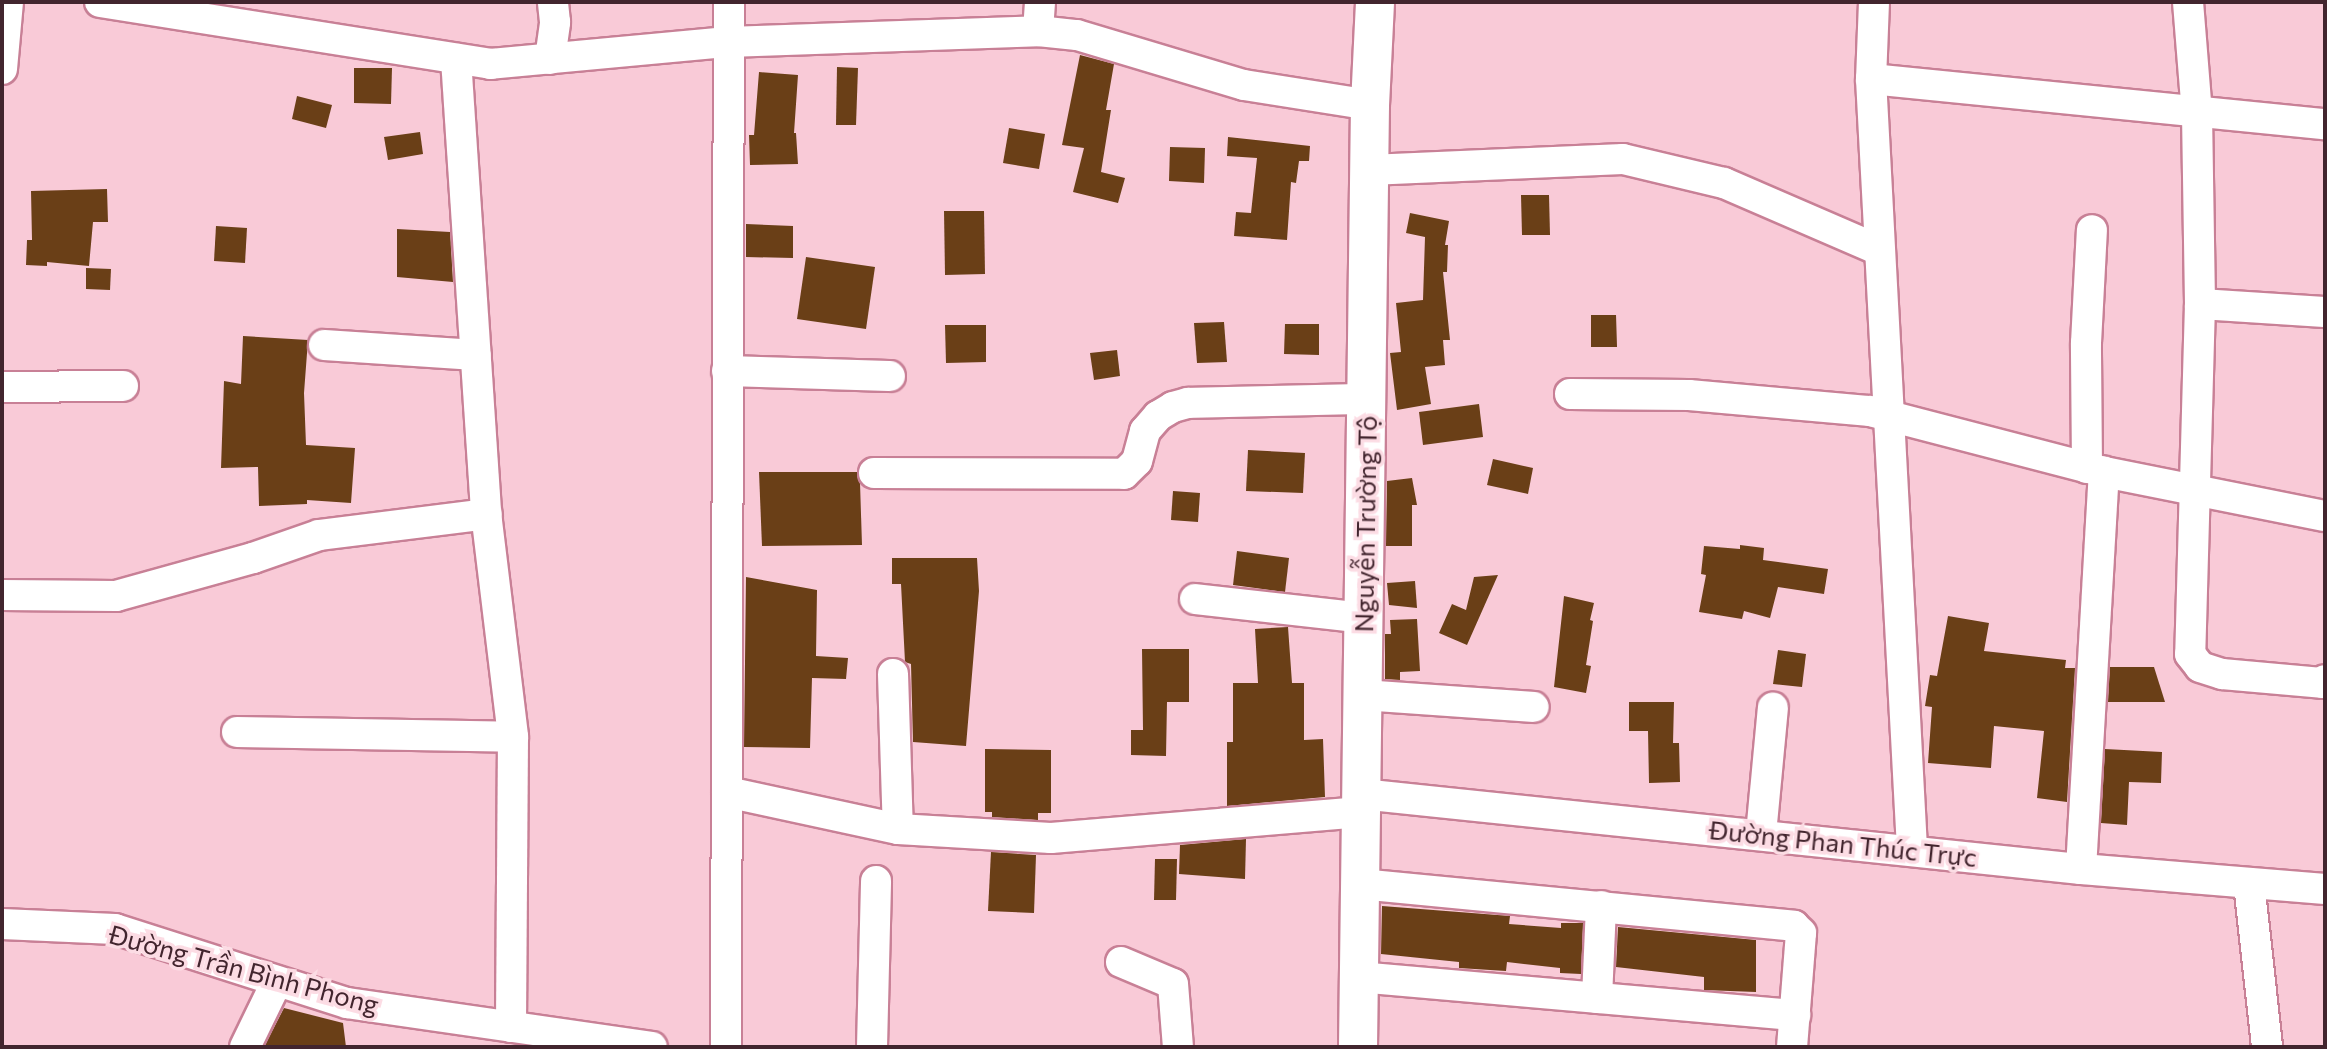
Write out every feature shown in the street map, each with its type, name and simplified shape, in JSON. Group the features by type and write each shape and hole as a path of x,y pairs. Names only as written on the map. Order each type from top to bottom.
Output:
{"main road":[{"name":"Nguyễn Trường Tộ","path":"1359,1047 1370,104 1375,2"}],"street":[{"path":"2,69 8,2"},
{"path":"100,2 235,12 490,64 1039,16 1077,34 1244,85 1370,104"},
{"path":"550,59 555,22 553,2"},
{"path":"726,1047 730,2"},
{"path":"1874,2 1871,79 1912,849"},
{"path":"2188,2 2197,113 2200,304 2192,490 2190,654 2200,667 2222,674 2322,683 2325,680"},
{"path":"456,59 487,514 513,737 511,1027"},
{"path":"1871,79 2325,124"},
{"path":"1369,170 1623,159 1724,183 1880,250"},
{"path":"2081,869 2095,470 2087,344 2092,230"},
{"path":"2200,304 2325,312"},
{"path":"324,345 476,355"},
{"path":"727,371 890,376"},
{"path":"2,387 123,386"},
{"path":"1570,394 1689,395 1805,404 1889,415 2095,470 2325,516"},
{"path":"874,473 1125,474 1137,461 1145,431 1158,416 1173,407 1188,403 1367,398"},
{"path":"2,595 116,596 253,558 318,535 487,514"},
{"path":"1195,599 1364,618"},
{"path":"893,674 898,829"},
{"path":"1363,695 1534,707"},
{"path":"1760,834 1773,708"},
{"path":"237,732 513,737"},
{"name":"Đường Phan Thúc Trực","path":"727,792 898,829 1051,838 1361,803 1760,834 2081,869 2325,889"},
{"path":"872,1047 876,881"},
{"path":"2249,883 2267,1047"},
{"path":"1360,884 1794,926 1801,933 1792,1047"},
{"path":"1597,998 1601,906"},
{"name":"Đường Trần Bình Phong","path":"2,924 115,929 347,1003 652,1047"},
{"path":"1121,962 1173,984 1178,1047"},
{"path":"1359,977 1795,1015"},
{"path":"245,1047 277,981"}],"building":[{"path":"1080,55 1114,64 1106,110 1111,110 1101,172 1125,178 1118,203 1073,192 1084,148 1062,145"},
{"path":"837,67 858,68 856,125 836,125"},
{"path":"354,68 392,68 391,104 354,103"},
{"path":"759,72 798,75 794,133 798,164 750,165 749,135 754,135"},
{"path":"297,96 332,105 326,128 292,119"},
{"path":"1009,128 1045,134 1039,169 1003,163"},
{"path":"420,132 423,154 388,160 384,137"},
{"path":"1228,137 1310,146 1309,161 1299,161 1296,183 1291,182 1287,240 1234,236 1236,212 1251,213 1257,158 1227,156"},
{"path":"1170,147 1205,148 1204,183 1169,181"},
{"path":"107,189 108,222 93,222 89,266 47,262 47,266 26,265 27,240 32,240 31,191"},
{"path":"1521,195 1549,195 1550,235 1522,235"},
{"path":"944,211 984,211 985,274 945,275"},
{"path":"1410,213 1449,221 1445,245 1448,245 1447,272 1443,272 1450,340 1443,340 1445,365 1425,367 1431,404 1397,410 1390,353 1401,352 1396,303 1423,300 1425,237 1406,233"},
{"path":"746,224 793,226 793,258 746,257"},
{"path":"216,226 247,228 245,263 214,261"},
{"path":"397,229 450,232 453,282 397,277"},
{"path":"806,257 875,267 866,329 797,319"},
{"path":"86,268 111,269 110,290 86,289"},
{"path":"1591,315 1616,315 1617,347 1591,347"},
{"path":"1224,322 1227,362 1197,363 1194,323"},
{"path":"1285,324 1319,324 1319,355 1284,354"},
{"path":"945,325 986,325 986,362 946,363"},
{"path":"243,336 308,340 304,393 306,445 355,448 351,503 307,500 307,504 259,506 258,467 221,468 224,381 241,384"},
{"path":"1117,350 1120,376 1094,380 1090,353"},
{"path":"1479,404 1483,437 1423,445 1419,412"},
{"path":"1248,450 1305,453 1303,493 1246,491"},
{"path":"1493,459 1533,468 1528,494 1487,485"},
{"path":"759,472 857,472 860,483 862,545 762,546"},
{"path":"1412,478 1417,505 1412,505 1412,546 1386,546 1387,481"},
{"path":"1173,491 1200,493 1198,522 1171,520"},
{"path":"1740,545 1764,548 1763,560 1828,569 1824,594 1778,587 1770,618 1744,611 1742,619 1699,612 1706,575 1701,574 1704,546 1740,549"},
{"path":"1237,551 1289,558 1285,592 1233,585"},
{"path":"892,558 977,558 979,591 966,746 913,742 911,664 905,662 901,584 892,584"},
{"path":"1498,575 1467,645 1439,633 1452,604 1466,610 1474,577"},
{"path":"746,577 817,590 816,656 848,658 846,679 812,678 810,748 744,747"},
{"path":"1415,581 1417,608 1389,605 1387,583"},
{"path":"1564,596 1594,603 1586,665 1591,666 1586,693 1554,687"},
{"path":"1948,616 1989,623 1984,651 2066,660 2065,668 2075,668 2067,802 2037,798 2044,731 1994,726 1991,768 1928,763 1932,707 1925,706 1930,675 1937,676"},
{"path":"1417,619 1420,671 1400,672 1400,680 1385,679 1385,634 1391,634 1390,620"},
{"path":"1288,627 1292,683 1304,683 1304,740 1323,739 1325,797 1227,806 1227,742 1233,742 1233,683 1258,683 1255,629"},
{"path":"1142,649 1189,649 1189,702 1167,702 1166,756 1131,755 1131,730 1143,730"},
{"path":"1778,650 1806,654 1802,687 1773,684"},
{"path":"2110,667 2154,667 2165,702 2108,702"},
{"path":"1629,702 1674,702 1673,743 1679,743 1680,782 1649,783 1648,731 1629,731"},
{"path":"985,749 1051,750 1051,813 1038,813 1038,820 992,817 992,812 985,812"},
{"path":"2105,749 2162,752 2161,783 2129,782 2127,825 2101,823"},
{"path":"1246,839 1245,879 1179,874 1180,845"},
{"path":"991,852 1036,855 1034,913 988,911"},
{"path":"1155,859 1177,859 1176,900 1154,900"},
{"path":"1382,906 1510,916 1509,924 1561,928 1561,923 1583,923 1581,974 1560,973 1560,968 1507,962 1506,971 1459,968 1459,962 1381,954"},
{"path":"1618,927 1756,940 1756,992 1704,990 1704,977 1616,967"},
{"path":"284,1008 343,1023 346,1047 264,1047"}]}
